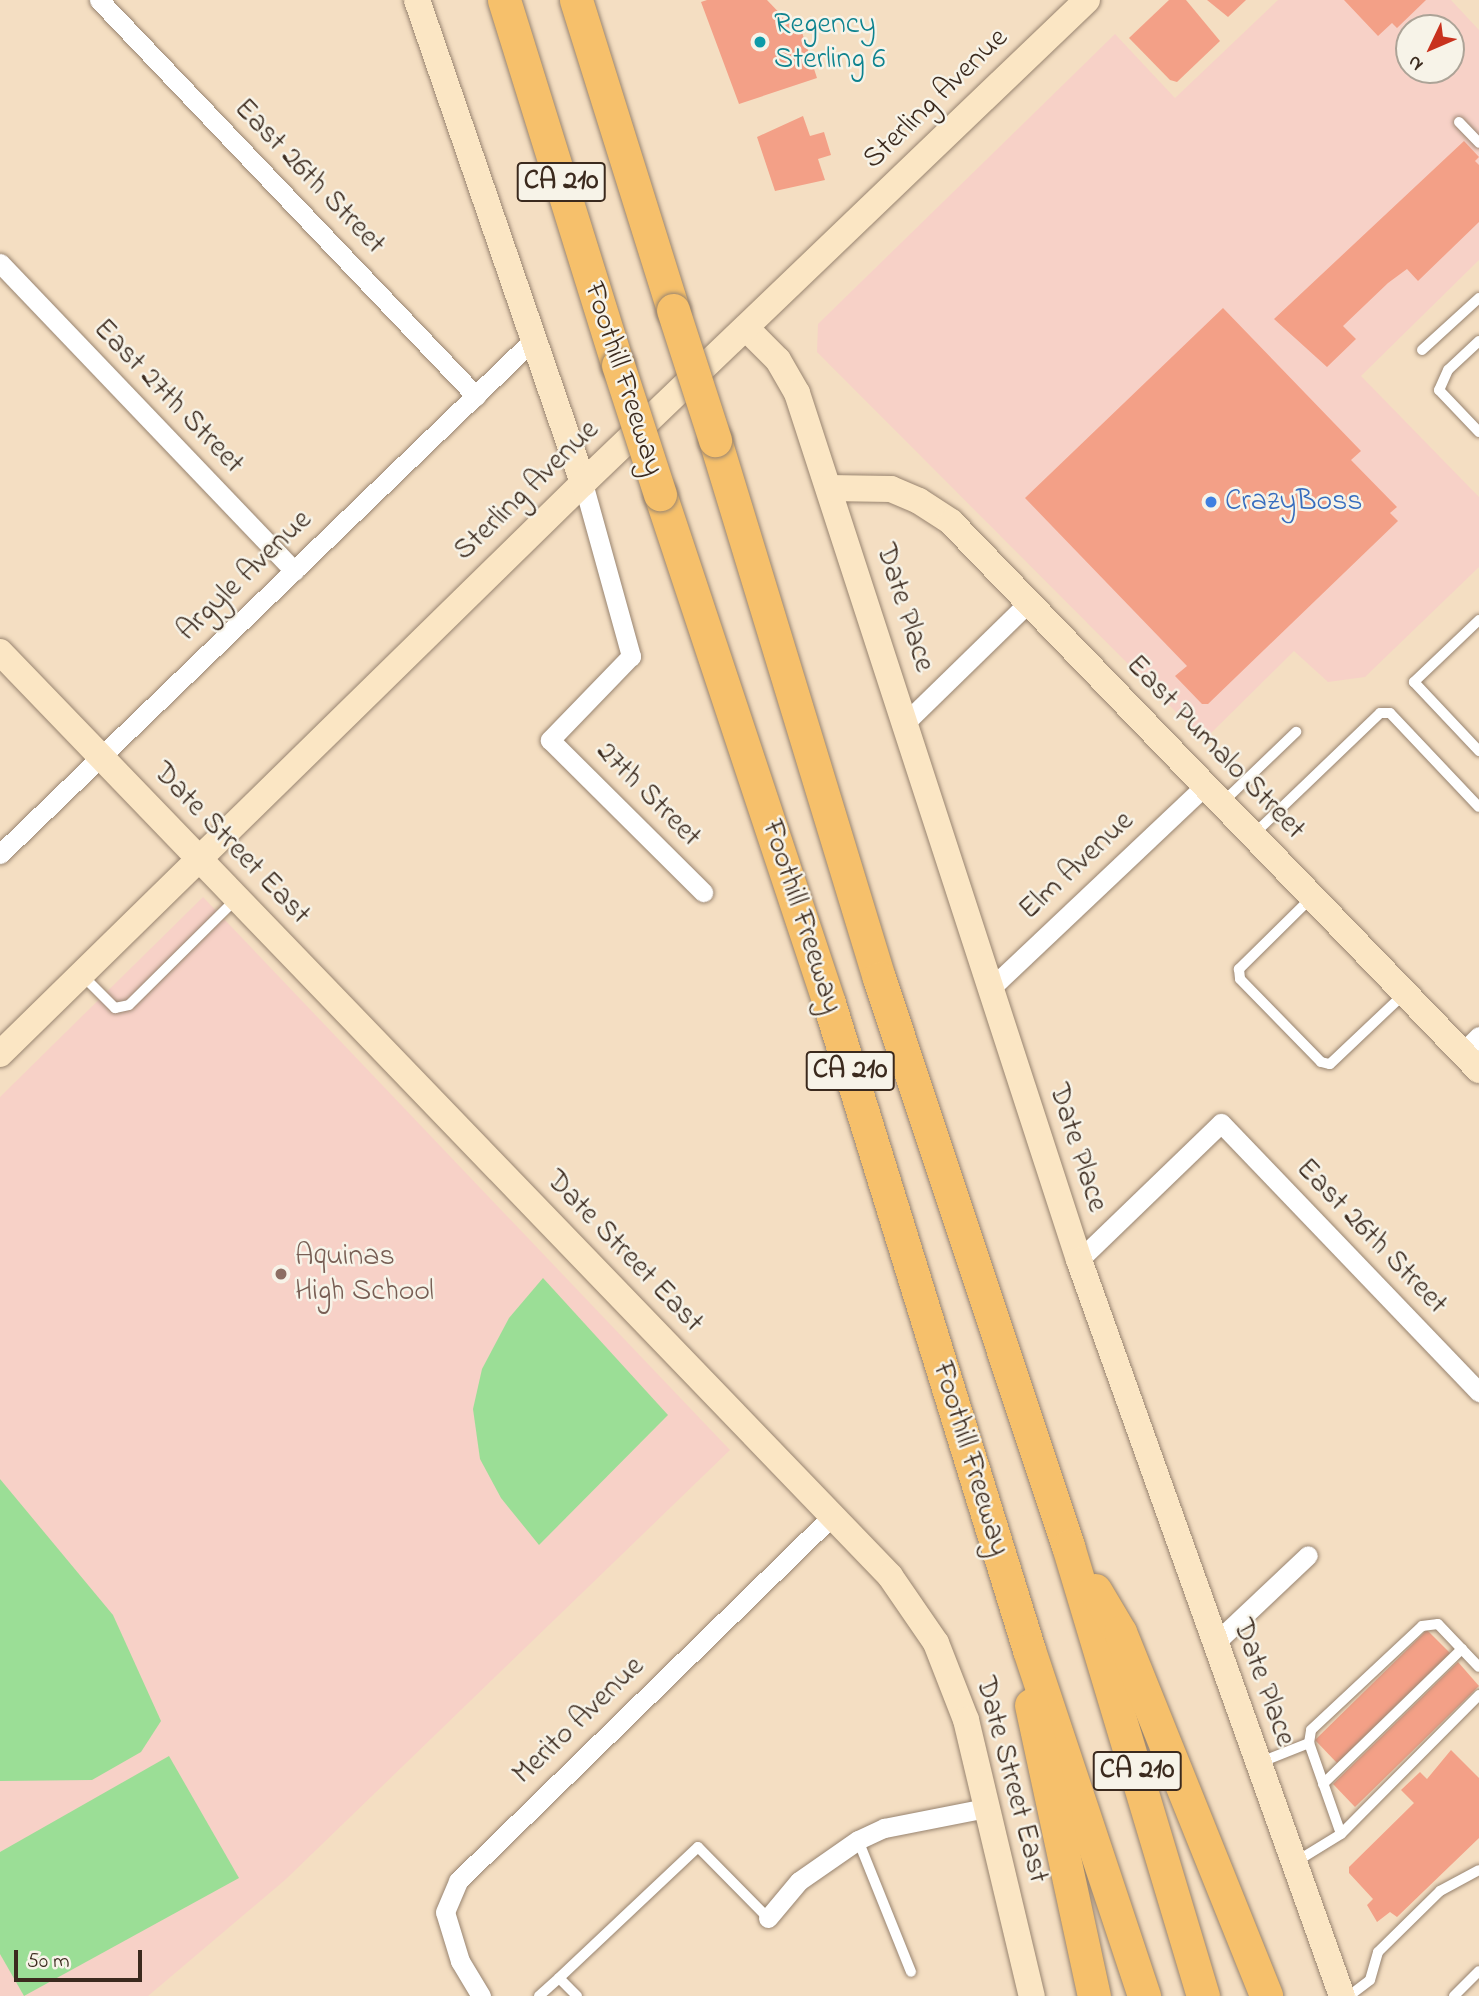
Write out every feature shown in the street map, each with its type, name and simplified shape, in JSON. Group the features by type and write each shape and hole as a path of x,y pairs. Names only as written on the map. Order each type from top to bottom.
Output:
{"highway":[{"name":"Foothill Freeway","path":"504,0 618,365 834,1016 1029,1650 1144,1996"},
{"name":"Foothill Freeway","path":"576,0 715,440 879,978 1068,1546 1203,1996"},
{"path":"1068,1546 1120,1632 1266,1996"},
{"path":"1029,1650 1031,1711 1094,1996"}],"street":[{"name":"East 26th Street","path":"99,0 476,396"},
{"path":"417,0 531,342 583,483"},
{"name":"Sterling Avenue","path":"0,1054 583,483 1087,0"},
{"name":"East 27th Street","path":"0,263 294,571"},
{"name":"Date Place","path":"746,328 778,360 797,393 906,721 1079,1260 1342,1996"},
{"name":"Argyle Avenue","path":"0,854 531,342"},
{"name":"27th Street","path":"583,483 631,656 550,740 703,892"},
{"name":"East Pumalo Street","path":"829,488 891,489 919,501 951,522 1405,993 1473,1053"},
{"path":"906,721 1029,602"},
{"name":"Date Street East","path":"0,652 890,1576 936,1643 966,1720 1032,1996"},
{"name":"Elm Avenue","path":"990,989 1213,795"},
{"name":"East 26th Street","path":"1079,1260 1221,1123 1479,1392"},
{"name":"Merito Avenue","path":"481,1996 460,1961 445,1913 458,1881 832,1516"},
{"path":"1214,1644 1308,1555"},
{"path":"768,1918 799,1881 858,1840 884,1828 986,1808"}],"lane":[{"path":"1459,122 1479,144"},
{"path":"1422,350 1479,298"},
{"path":"1479,341 1448,370 1439,390 1479,432"},
{"path":"1470,350 1479,359"},
{"path":"1479,620 1414,682 1479,751"},
{"path":"1252,835 1380,713 1390,713 1479,807"},
{"path":"1213,795 1296,732"},
{"path":"1312,897 1239,969 1240,979 1321,1062 1330,1064 1405,993"},
{"path":"81,974 115,1008 129,1005 237,898"},
{"path":"1341,1834 1309,1744 1311,1730 1422,1626 1438,1624 1479,1667"},
{"path":"1323,1784 1462,1649"},
{"path":"1294,1863 1341,1834 1479,1695"},
{"path":"1257,1763 1309,1744"},
{"path":"858,1840 911,1972"},
{"path":"539,1996 698,1847 768,1918"},
{"path":"1349,1996 1370,1980 1378,1952 1440,1891 1479,1871"},
{"path":"1454,1996 1479,1971"},
{"path":"559,1978 577,1996"}],"shaded area":[{"path":"1278,0 1451,0 1464,14 1395,14 1395,84 1465,84 1465,15 1479,30 1479,260 1361,376 1479,497 1479,567 1365,677 1328,682 1294,651 1204,740 817,352 818,324 1115,34 1175,98"},
{"name":"Aquinas High School","path":"203,897 730,1450 285,1880 148,1996 0,1996 0,1097"}],"green space":[{"path":"543,1278 668,1415 539,1545 501,1498 480,1459 473,1409 482,1369 509,1318"},
{"path":"0,1479 113,1615 161,1721 141,1752 92,1780 0,1781"},
{"path":"169,1756 239,1878 24,1996 0,1954 0,1852"}],"building":[{"name":"Regency Sterling 6","path":"767,0 790,24 797,17 817,78 739,104 701,2"},
{"path":"1169,0 1186,0 1220,41 1177,82 1170,80 1129,38"},
{"path":"1207,0 1246,0 1228,17"},
{"path":"1344,0 1426,0 1412,14 1395,14 1395,26 1392,23 1378,36"},
{"path":"803,116 810,136 824,132 831,155 818,159 825,180 775,191 757,137"},
{"path":"1464,141 1479,157 1475,161 1479,165 1479,222 1418,281 1407,269 1388,283 1343,326 1356,339 1327,367 1274,319"},
{"name":"CrazyBoss","path":"1223,308 1361,451 1351,460 1397,507 1390,513 1398,521 1208,704 1202,704 1175,676 1187,666 1025,498"},
{"path":"1427,1630 1450,1653 1337,1763 1315,1740"},
{"path":"1458,1662 1479,1686 1355,1807 1333,1784"},
{"path":"1451,1750 1479,1778 1479,1838 1397,1917 1390,1912 1377,1922 1367,1905 1373,1899 1349,1873 1349,1867 1414,1803 1401,1790 1420,1772 1427,1779"}],"place":[{"name":"Regency Sterling 6","path":"760,42"},
{"name":"CrazyBoss","path":"1211,502"},
{"name":"Aquinas High School","path":"281,1274"}]}
